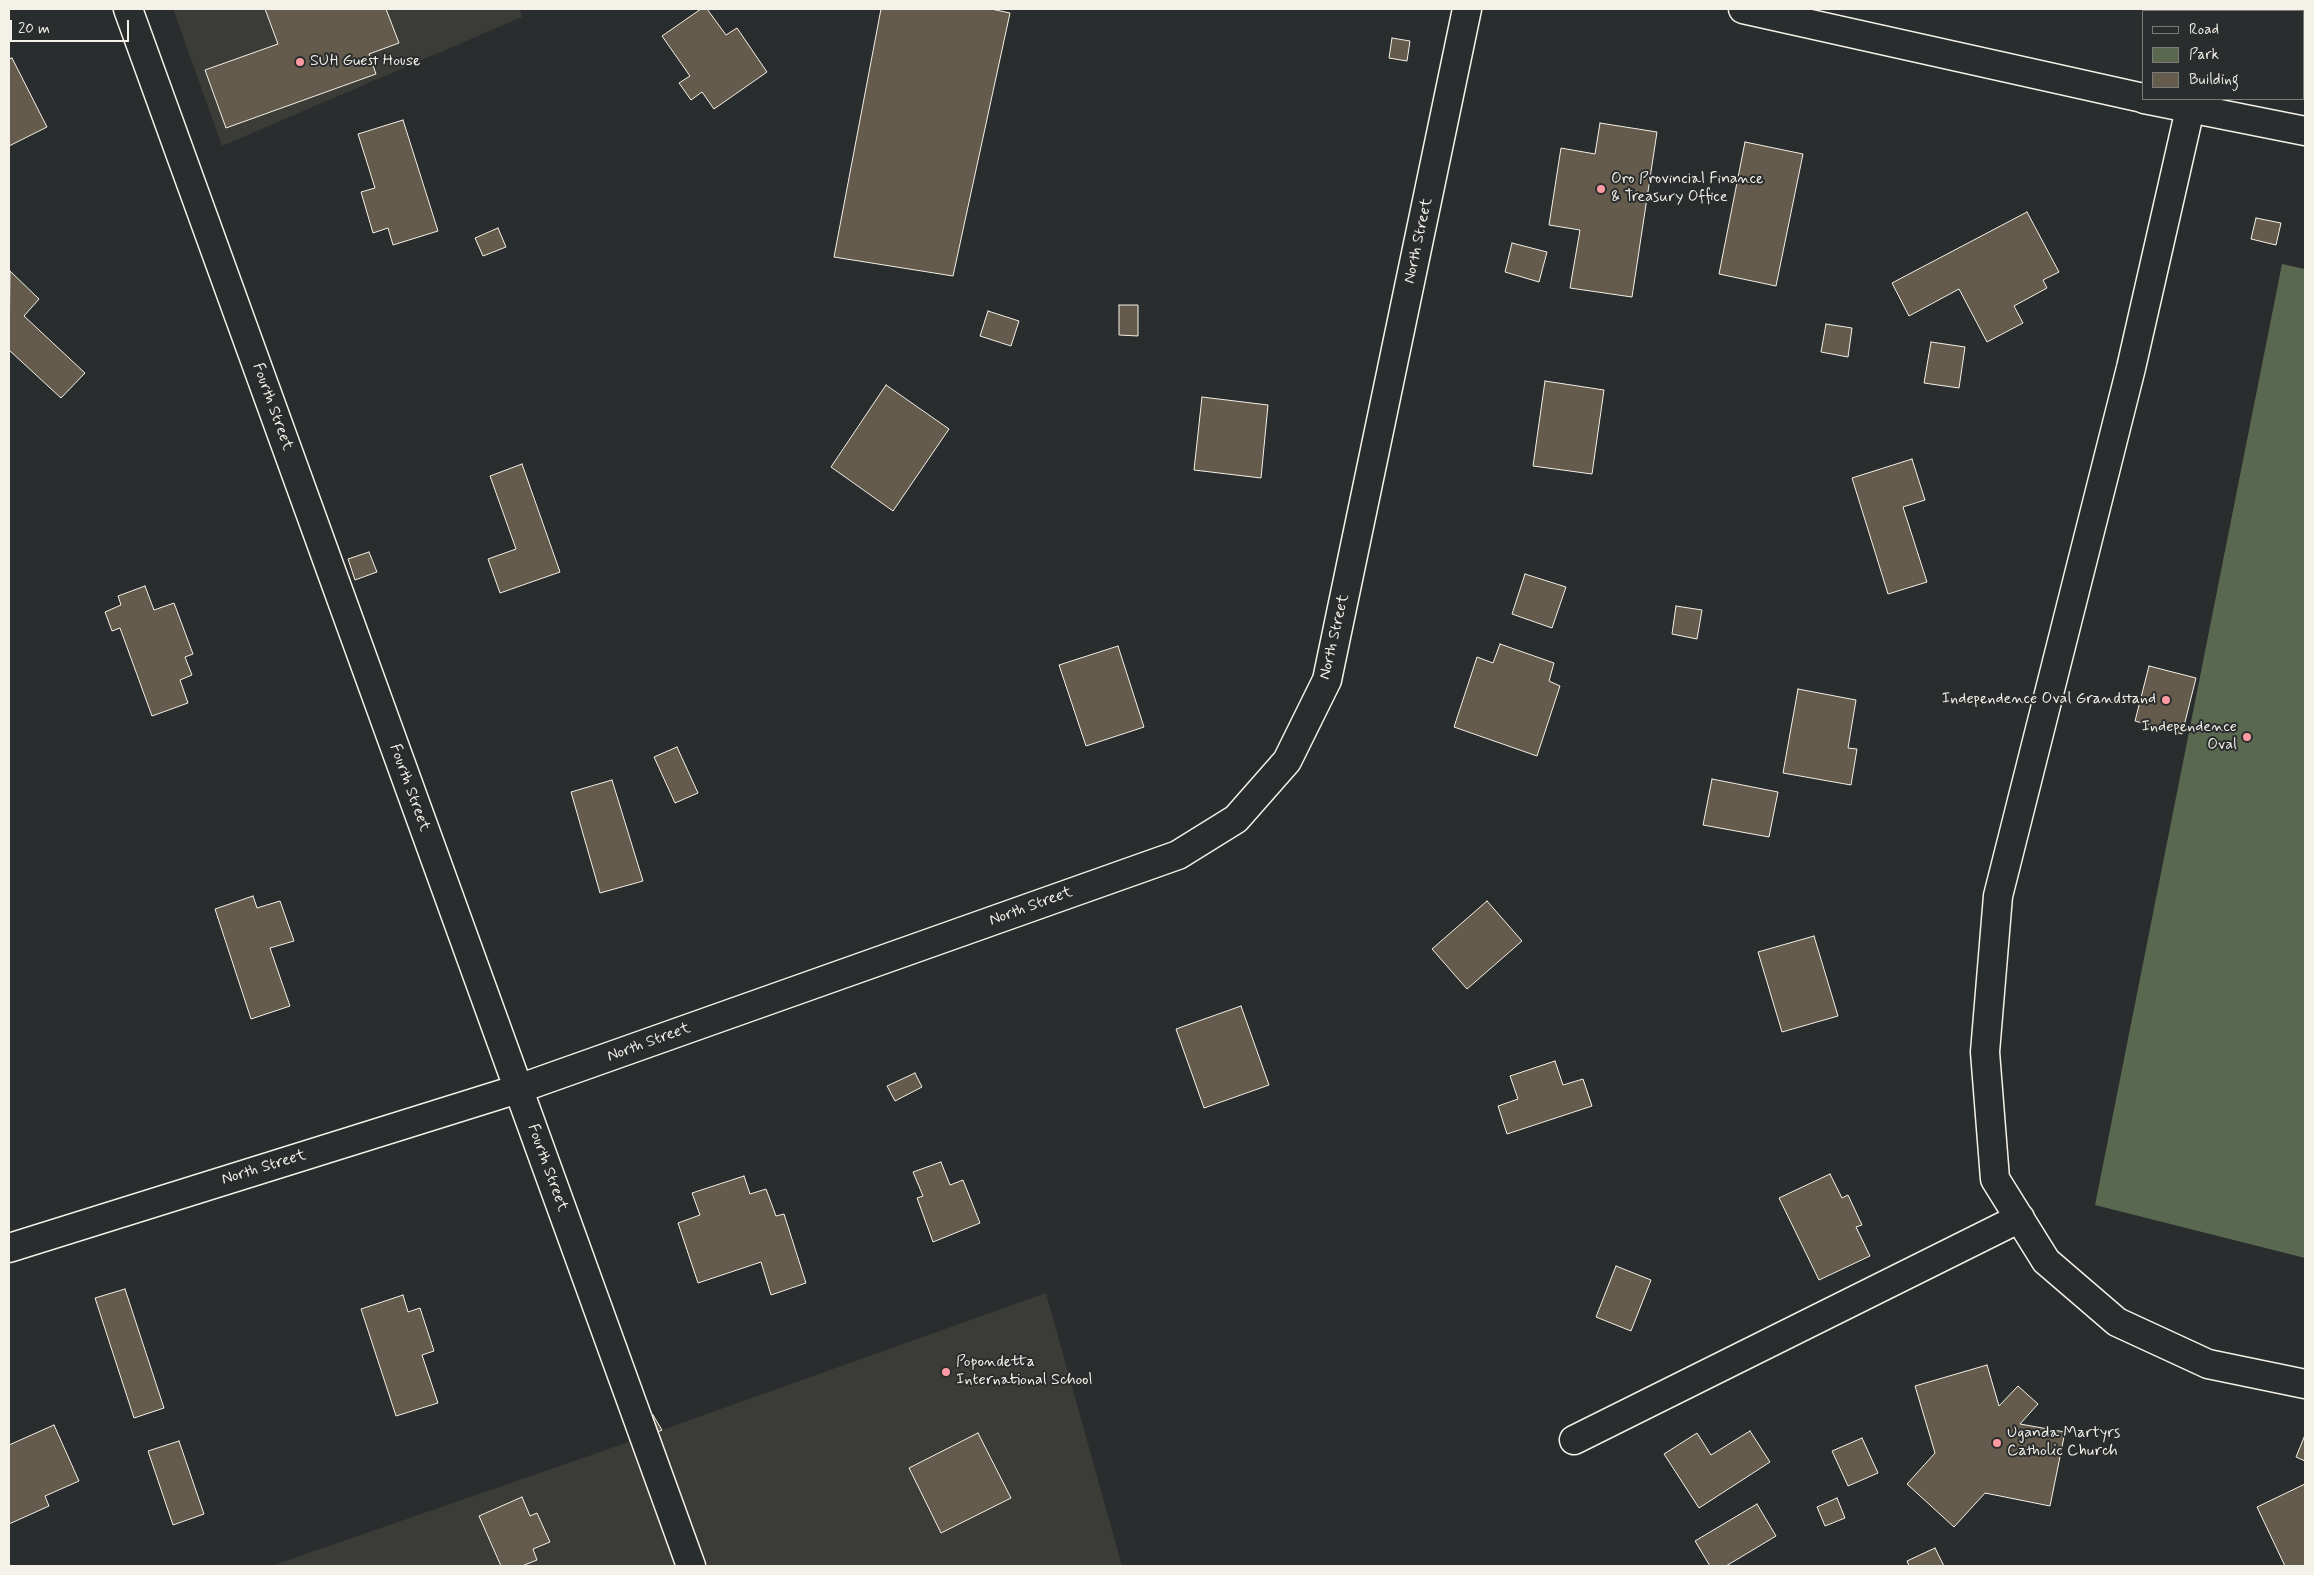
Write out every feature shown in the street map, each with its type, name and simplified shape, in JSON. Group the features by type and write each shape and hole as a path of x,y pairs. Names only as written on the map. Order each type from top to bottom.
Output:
{"street":[{"name":"Fourth Street","path":"128,9 691,1566"},
{"name":"North Street","path":"9,1248 518,1089 1178,855 1236,819 1287,761 1327,680 1468,9"},
{"path":"1743,9 2142,99"},
{"path":"2149,100 2305,131"},
{"path":"2190,109 2131,368 1998,896 1986,1052 1995,1179 2046,1261 2117,1322 2208,1364 2305,1384"},
{"path":"1574,1440 2020,1218"}],"shaded area":[{"name":"SUH Guest House","path":"173,9 520,9 522,17 222,146"},
{"name":"Popondetta International School","path":"1046,1293 1122,1566 271,1566 600,1452"}],"green space":[{"name":"Independence Oval","path":"2282,264 2305,269 2305,1258 2095,1205"}],"building":[{"name":"SUH Guest House","path":"265,9 386,9 399,43 369,54 376,74 226,128 205,70 278,44"},
{"path":"701,9 707,9 726,35 737,28 767,72 714,109 702,92 691,100 679,83 690,76 662,36"},
{"path":"881,9 991,9 1010,13 953,276 834,257"},
{"path":"1392,38 1410,41 1407,61 1389,58"},
{"path":"12,58 47,127 9,146 9,59"},
{"path":"403,120 438,231 393,245 388,228 373,233 361,192 375,188 358,134"},
{"name":"Oro Provincial Finance & Treasury Office","path":"1600,123 1657,132 1632,297 1570,288 1580,230 1549,225 1561,148 1595,154"},
{"path":"1745,142 1803,154 1776,286 1719,274"},
{"path":"2027,212 2059,272 2043,280 2047,288 2014,306 2023,323 1987,342 1959,289 1909,316 1892,283"},
{"path":"2256,218 2281,223 2276,245 2251,239"},
{"path":"498,228 506,247 483,256 475,238"},
{"path":"1512,243 1547,252 1539,282 1505,272"},
{"path":"10,271 39,299 24,316 85,373 61,398 9,350"},
{"path":"1119,305 1138,305 1138,336 1119,335"},
{"path":"988,311 1019,321 1011,346 980,336"},
{"path":"1826,324 1852,328 1848,357 1821,352"},
{"path":"1931,342 1965,347 1959,388 1924,383"},
{"path":"1545,381 1604,390 1592,474 1533,466"},
{"path":"886,385 949,429 893,511 831,467"},
{"path":"1202,397 1268,405 1261,478 1194,470"},
{"path":"1912,459 1925,500 1903,507 1927,582 1888,594 1852,478"},
{"path":"522,464 560,572 500,593 488,559 516,549 490,476"},
{"path":"369,552 377,572 355,580 348,559"},
{"path":"1525,574 1566,587 1552,628 1512,614"},
{"path":"145,586 154,610 174,603 193,654 185,657 192,675 180,680 188,703 152,716 120,628 112,631 105,612 121,605 118,596"},
{"path":"1676,606 1702,610 1697,639 1672,634"},
{"path":"1500,644 1554,663 1549,681 1560,686 1537,756 1454,727 1477,657 1493,663"},
{"path":"1118,646 1144,727 1086,746 1059,665"},
{"name":"Independence Oval Grandstand","path":"2149,666 2196,678 2182,734 2135,721"},
{"path":"1798,689 1856,700 1848,748 1857,749 1851,785 1783,773"},
{"path":"677,747 698,793 675,803 654,757"},
{"path":"1712,779 1778,792 1769,837 1703,825"},
{"path":"612,780 643,881 600,893 571,792"},
{"path":"253,896 257,908 280,901 294,941 270,948 290,1006 251,1019 215,909"},
{"path":"1487,901 1522,941 1467,989 1432,949"},
{"path":"1814,936 1838,1016 1782,1032 1758,952"},
{"path":"1241,1006 1269,1085 1204,1108 1176,1029"},
{"path":"1555,1061 1563,1085 1583,1079 1592,1106 1507,1134 1498,1106 1518,1099 1510,1076"},
{"path":"915,1073 922,1087 895,1101 887,1086"},
{"path":"941,1162 950,1185 963,1180 980,1223 933,1242 917,1198 923,1196 913,1172"},
{"path":"1830,1174 1842,1198 1848,1195 1862,1225 1856,1227 1870,1256 1819,1280 1779,1198"},
{"path":"744,1176 750,1194 766,1189 776,1216 784,1214 806,1283 771,1295 761,1262 698,1283 678,1223 700,1215 692,1193"},
{"path":"1616,1266 1651,1280 1631,1331 1596,1317"},
{"path":"125,1289 164,1408 134,1418 95,1298"},
{"path":"403,1295 408,1312 420,1308 434,1351 422,1355 438,1403 396,1416 361,1309"},
{"name":"Uganda Martyrs Catholic Church","path":"1987,1365 1999,1406 2018,1386 2038,1404 2020,1424 2065,1432 2050,1506 1985,1493 1954,1527 1907,1484 1935,1453 1915,1386"},
{"path":"653,1415 662,1430 651,1435 643,1421"},
{"path":"54,1425 79,1481 45,1496 49,1506 9,1524 9,1445"},
{"path":"1750,1431 1770,1462 1699,1508 1664,1454 1697,1433 1711,1455"},
{"path":"978,1433 1011,1498 941,1533 909,1468"},
{"path":"2305,1435 2305,1461 2296,1457"},
{"path":"1862,1438 1878,1473 1848,1486 1832,1451"},
{"path":"179,1441 204,1514 173,1525 148,1451"},
{"path":"2305,1484 2305,1566 2285,1566 2257,1507"},
{"path":"522,1497 530,1516 537,1513 550,1542 533,1549 537,1560 522,1566 501,1566 479,1516"},
{"path":"1837,1498 1845,1518 1825,1526 1817,1507"},
{"path":"1757,1504 1776,1536 1726,1566 1710,1566 1695,1541"},
{"path":"1935,1548 1944,1566 1909,1566 1907,1561"}],"place":[{"name":"SUH Guest House","path":"300,62"},
{"name":"Oro Provincial Finance & Treasury Office","path":"1601,189"},
{"name":"Independence Oval Grandstand","path":"2166,700"},
{"name":"Independence Oval","path":"2247,737"},
{"name":"Popondetta International School","path":"946,1372"},
{"name":"Uganda Martyrs Catholic Church","path":"1997,1443"}]}
